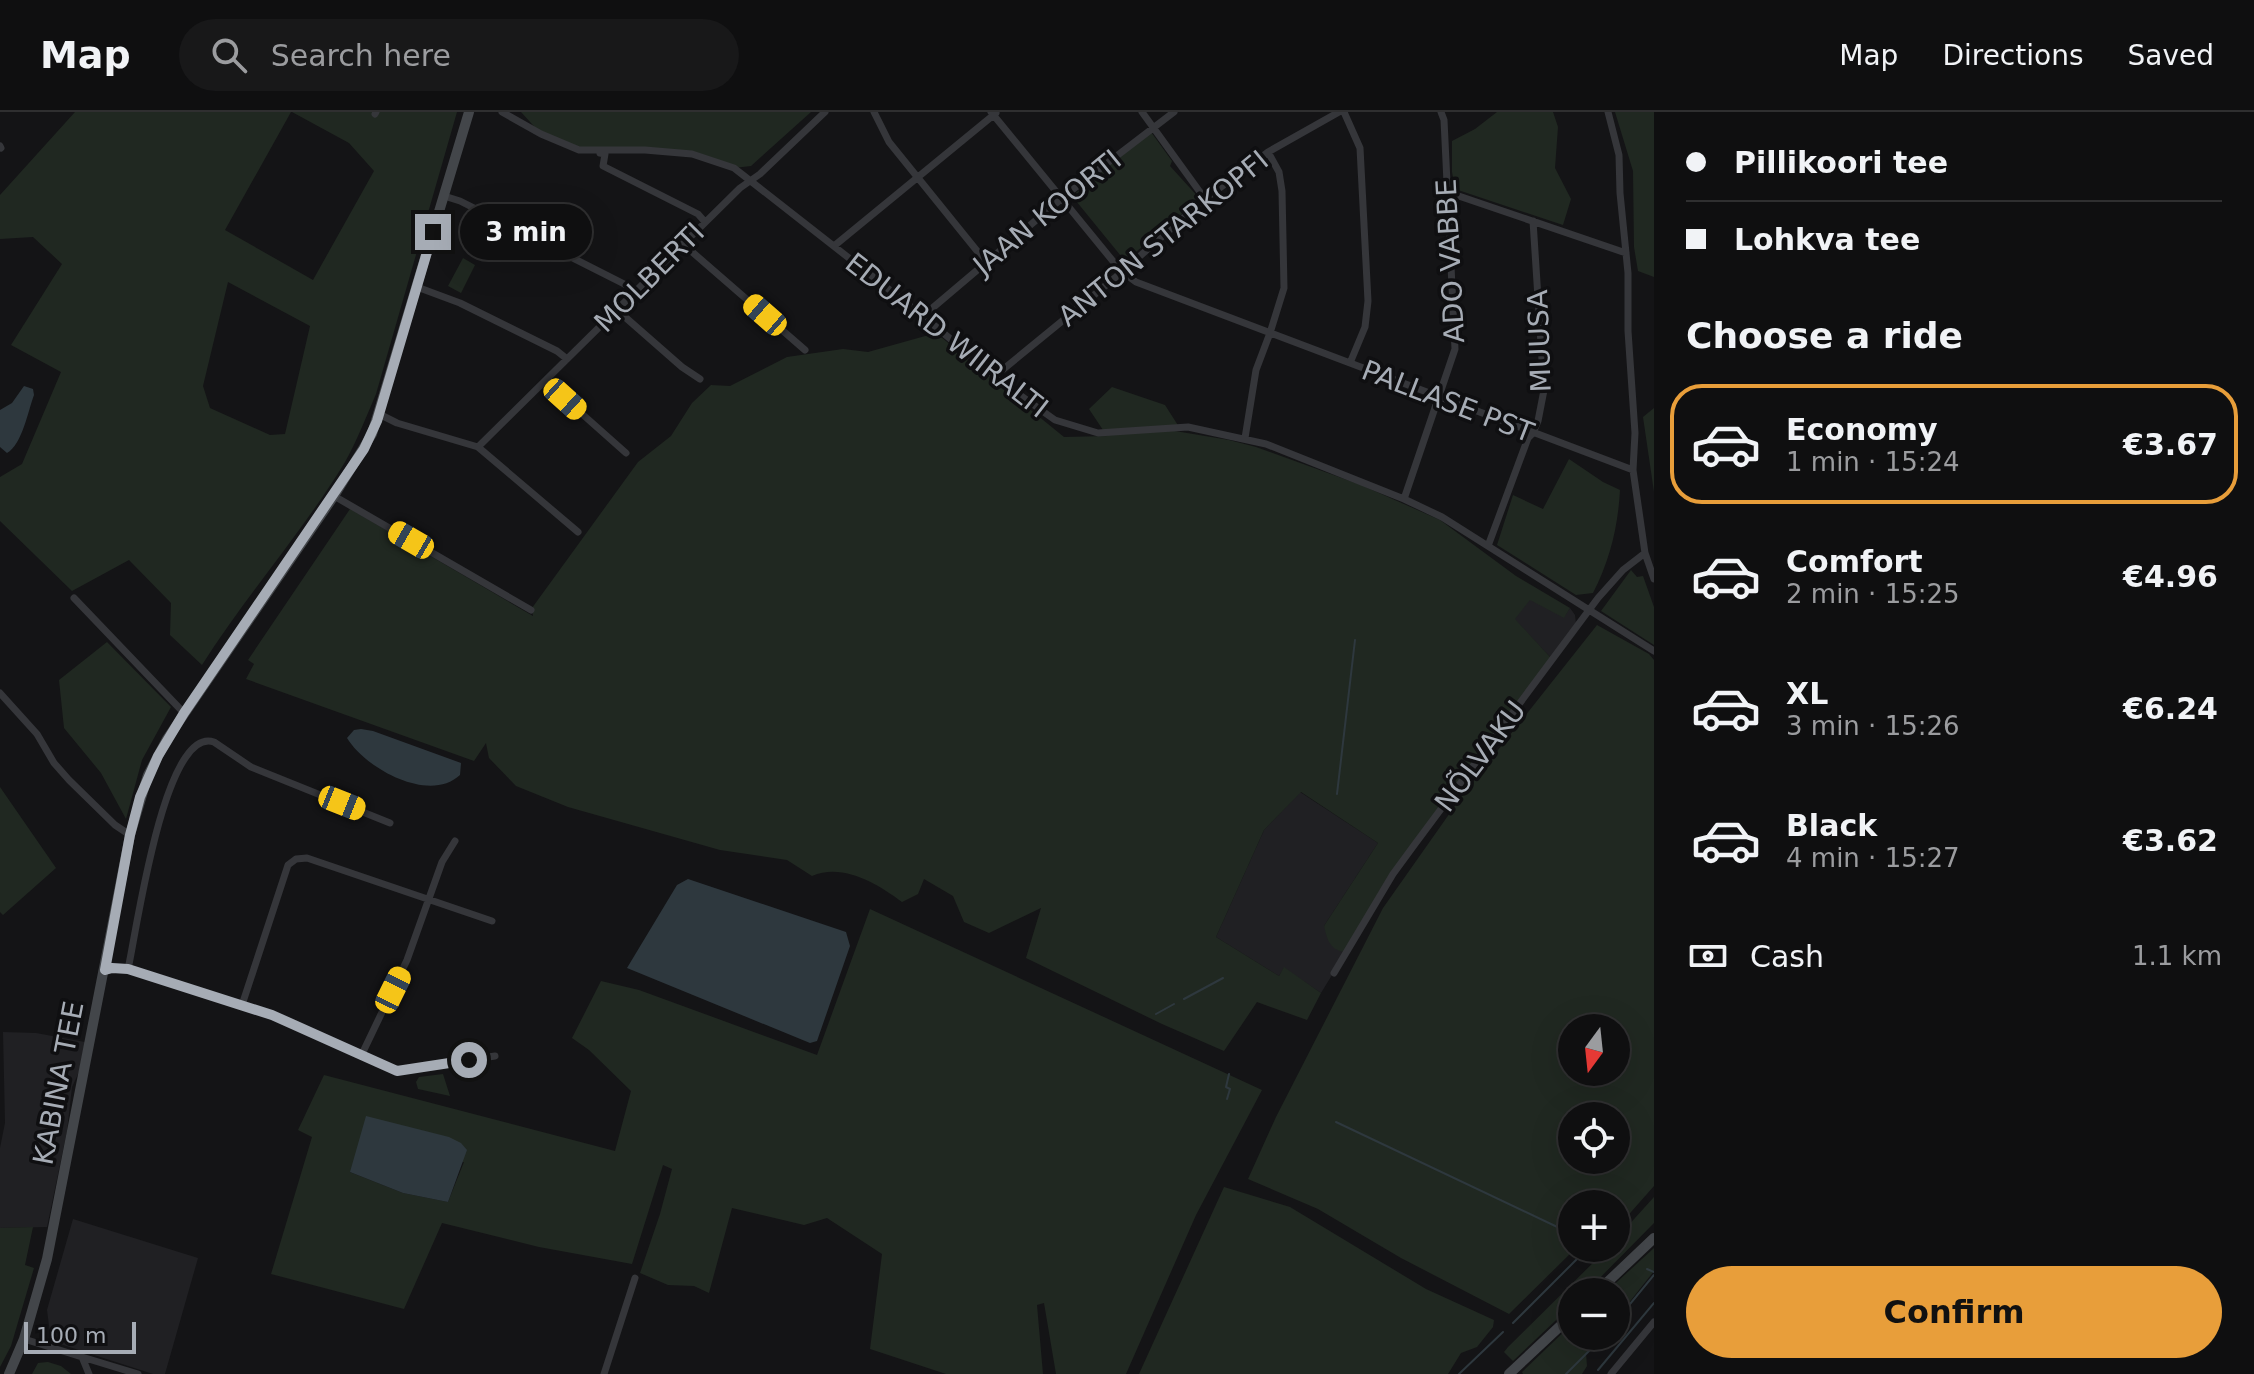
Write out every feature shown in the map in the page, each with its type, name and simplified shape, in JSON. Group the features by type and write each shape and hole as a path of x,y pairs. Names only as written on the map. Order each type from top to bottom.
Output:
{"street":[{"name":"KABINA TEE","path":"9,1374 24,1339 47,1259 130,835 148,775 184,713 364,449 379,414 469,112"},
{"name":"EDUARD WIIRALTI","path":"502,112 579,150 692,154 734,168 1047,415 1083,430 1116,433 1188,427 1266,444 1442,517 1654,651"},
{"name":"MOLBERTI","path":"478,447 705,222 825,112"},
{"path":"874,112 889,142 986,262"},
{"path":"1142,112 1205,199"},
{"name":"JAAN KOORTI","path":"923,316 1062,199 1174,112"},
{"path":"1342,112 1360,148 1368,301 1365,327 1350,363"},
{"name":"ANTON STARKOPFI","path":"995,376 1205,199 1268,152 1342,112"},
{"name":"ADO VABBE","path":"1404,499 1455,349 1444,120 1441,112"},
{"path":"1608,112 1619,155 1626,253 1635,433 1633,470 1645,553 1654,579"},
{"path":"834,246 994,113"},
{"name":"PALLASE PST","path":"994,113 1121,271 1136,282 1633,470"},
{"path":"598,152 605,154 603,166 698,214 705,222"},
{"path":"1245,438 1256,370 1284,288 1282,191 1279,172 1268,152"},
{"path":"1447,192 1626,253"},
{"path":"444,196 460,201 636,290"},
{"name":"MUUSA","path":"1488,546 1528,438 1533,433 1544,390 1533,221"},
{"path":"683,244 805,350"},
{"path":"417,287 460,303 557,351 567,359"},
{"path":"617,310 700,379"},
{"path":"545,381 626,453"},
{"path":"379,414 397,423 478,447 578,532"},
{"path":"334,496 531,610"},
{"name":"NÕLVAKU","path":"1334,973 1393,874 1609,584 1645,553"},
{"path":"74,598 184,713"},
{"path":"0,693 37,734 54,763 69,780 115,825 130,835"},
{"path":"128,969 164,802 179,768 202,741 214,742 251,767 390,823"},
{"path":"362,1054 407,960 442,862 455,841"},
{"path":"242,1005 288,865 296,859 307,858 492,921"},
{"path":"105,970 128,969 242,1005 397,1071 495,1056"},
{"path":"1611,1278 1654,1235"},
{"path":"604,1374 635,1278"},
{"path":"1611,1374 1654,1322"},
{"path":"1513,1371 1558,1328"},
{"path":"24,1339 138,1374"},
{"path":"82,1357 89,1374"}],"shaded area":[{"path":"75,112 291,112 225,230 313,280 374,171 349,143 292,112 457,112 376,394 357,437 328,488 202,665 170,635 171,603 129,560 72,591 0,521 0,477 22,464 61,372 11,345 62,264 33,237 0,239 0,195","holes":["228,282 310,326 285,434 270,435 210,408 203,386"]},
{"path":"521,112 811,112 751,166 734,168 692,154 579,150 541,134"},
{"path":"1497,112 1553,112 1558,127 1555,168 1571,199 1563,225 1455,189 1452,141"},
{"path":"1615,112 1654,112 1654,277 1638,271 1634,247 1633,171"},
{"path":"1151,132 1172,161 1170,166 1200,199 1125,261 1072,196"},
{"path":"463,258 475,265 461,293 448,286"},
{"path":"936,333 1064,437 1107,436 1089,409 1112,387 1165,405 1181,430 1175,431 1256,447 1361,485 1440,520 1516,576 1570,608 1564,618 1530,600 1515,619 1551,658 1401,861 1346,952 1333,947 1324,926 1378,843 1301,792 1264,830 1216,937 1279,976 1284,967 1321,993 1307,1020 1257,1002 1224,1051 1026,958 1041,908 989,933 964,922 953,896 924,879 918,894 902,902 859,877 835,872 812,876 787,860 720,850 568,807 516,786 489,758 486,743 474,761 246,679 254,664 248,660 350,509 533,616 532,608 638,462 671,436 692,403 711,385 730,386 787,357 843,349 868,352"},
{"path":"24,386 33,389 34,395 21,435 7,453 0,447 0,410 12,403"},
{"path":"1654,408 1654,492 1643,417"},
{"path":"1569,459 1620,490 1612,543 1599,581 1593,593 1576,595 1497,545 1513,495 1543,509"},
{"path":"1631,570 1637,577 1643,576 1654,607 1654,645 1601,611"},
{"path":"1530,599 1564,617 1570,608 1575,615 1576,624 1551,658 1514,619"},
{"path":"1597,625 1649,654 1654,660 1654,1186 1630,1213 1630,1190 1558,1190 1558,1262 1562,1262 1509,1314 1401,1258 1318,1209 1248,1179 1276,1117 1383,908 1464,793"},
{"path":"107,642 171,707 142,760 126,819 101,773 64,728 59,680"},
{"path":"361,729 461,763 460,775 447,783 432,786 399,779 368,761 347,738 354,730"},
{"path":"0,787 56,868 3,915 0,912"},
{"path":"1300,792 1378,843 1324,926 1346,952 1321,993 1284,968 1279,976 1216,937 1264,830"},
{"path":"688,879 846,932 850,946 817,1041 810,1043 627,968 677,885"},
{"path":"870,909 1262,1090 1196,1215 1126,1374 1056,1374 1044,1303 1037,1305 1043,1374 946,1374 870,1349 882,1254 827,1218 804,1225 732,1208 709,1293 694,1286 668,1285 640,1273 672,1169 663,1165 632,1264 539,1247 442,1223 404,1309 271,1274 312,1137 298,1130 324,1075 615,1151 631,1091 589,1050 572,1038 601,981 639,990 817,1055","holes":["464,1162 448,1202 403,1193 350,1172"]},
{"path":"3,1032 36,1033 85,1042 79,1072 72,1087 67,1131 47,1227 0,1228 0,1148 5,1123"},
{"path":"443,1074 450,1096 418,1089 416,1082 419,1077"},
{"path":"366,1116 449,1137 461,1143 467,1150 448,1202 403,1193 350,1172"},
{"path":"1224,1187 1290,1207 1426,1289 1494,1320 1493,1327 1477,1347 1461,1353 1448,1374 1139,1374"},
{"path":"1654,1197 1654,1223 1630,1247 1630,1224"},
{"path":"73,1219 198,1258 165,1374 153,1374 51,1341 47,1310"},
{"path":"33,1227 25,1265 34,1268 11,1346 0,1367 0,1228"},
{"path":"1654,1248 1654,1271 1630,1301 1630,1278 1621,1278"},
{"path":"1594,1262 1616,1262 1600,1278 1578,1278"},
{"path":"1558,1298 1558,1318 1513,1361 1504,1352"},
{"path":"1558,1337 1558,1350 1589,1350 1587,1366 1582,1374 1522,1372"},
{"path":"38,1363 61,1366 71,1374 32,1374"}],"waterway":[{"path":"1337,794 1355,640"},
{"path":"1184,999 1223,978"},
{"path":"1156,1014 1174,1004"},
{"path":"1227,1099 1229,1074"},
{"path":"1336,1122 1558,1227"},
{"path":"1513,1323 1574,1262"},
{"path":"1647,1269 1654,1272"},
{"path":"1630,1304 1654,1275"},
{"path":"1598,1370 1654,1303"},
{"path":"1459,1374 1503,1332"},
{"path":"1566,1374 1590,1350"}],"route":[{"path":"433,232 372,434 334,496 184,713 148,775 130,835 105,970 128,969 158,977 272,1015 397,1071 469,1060"}]}
